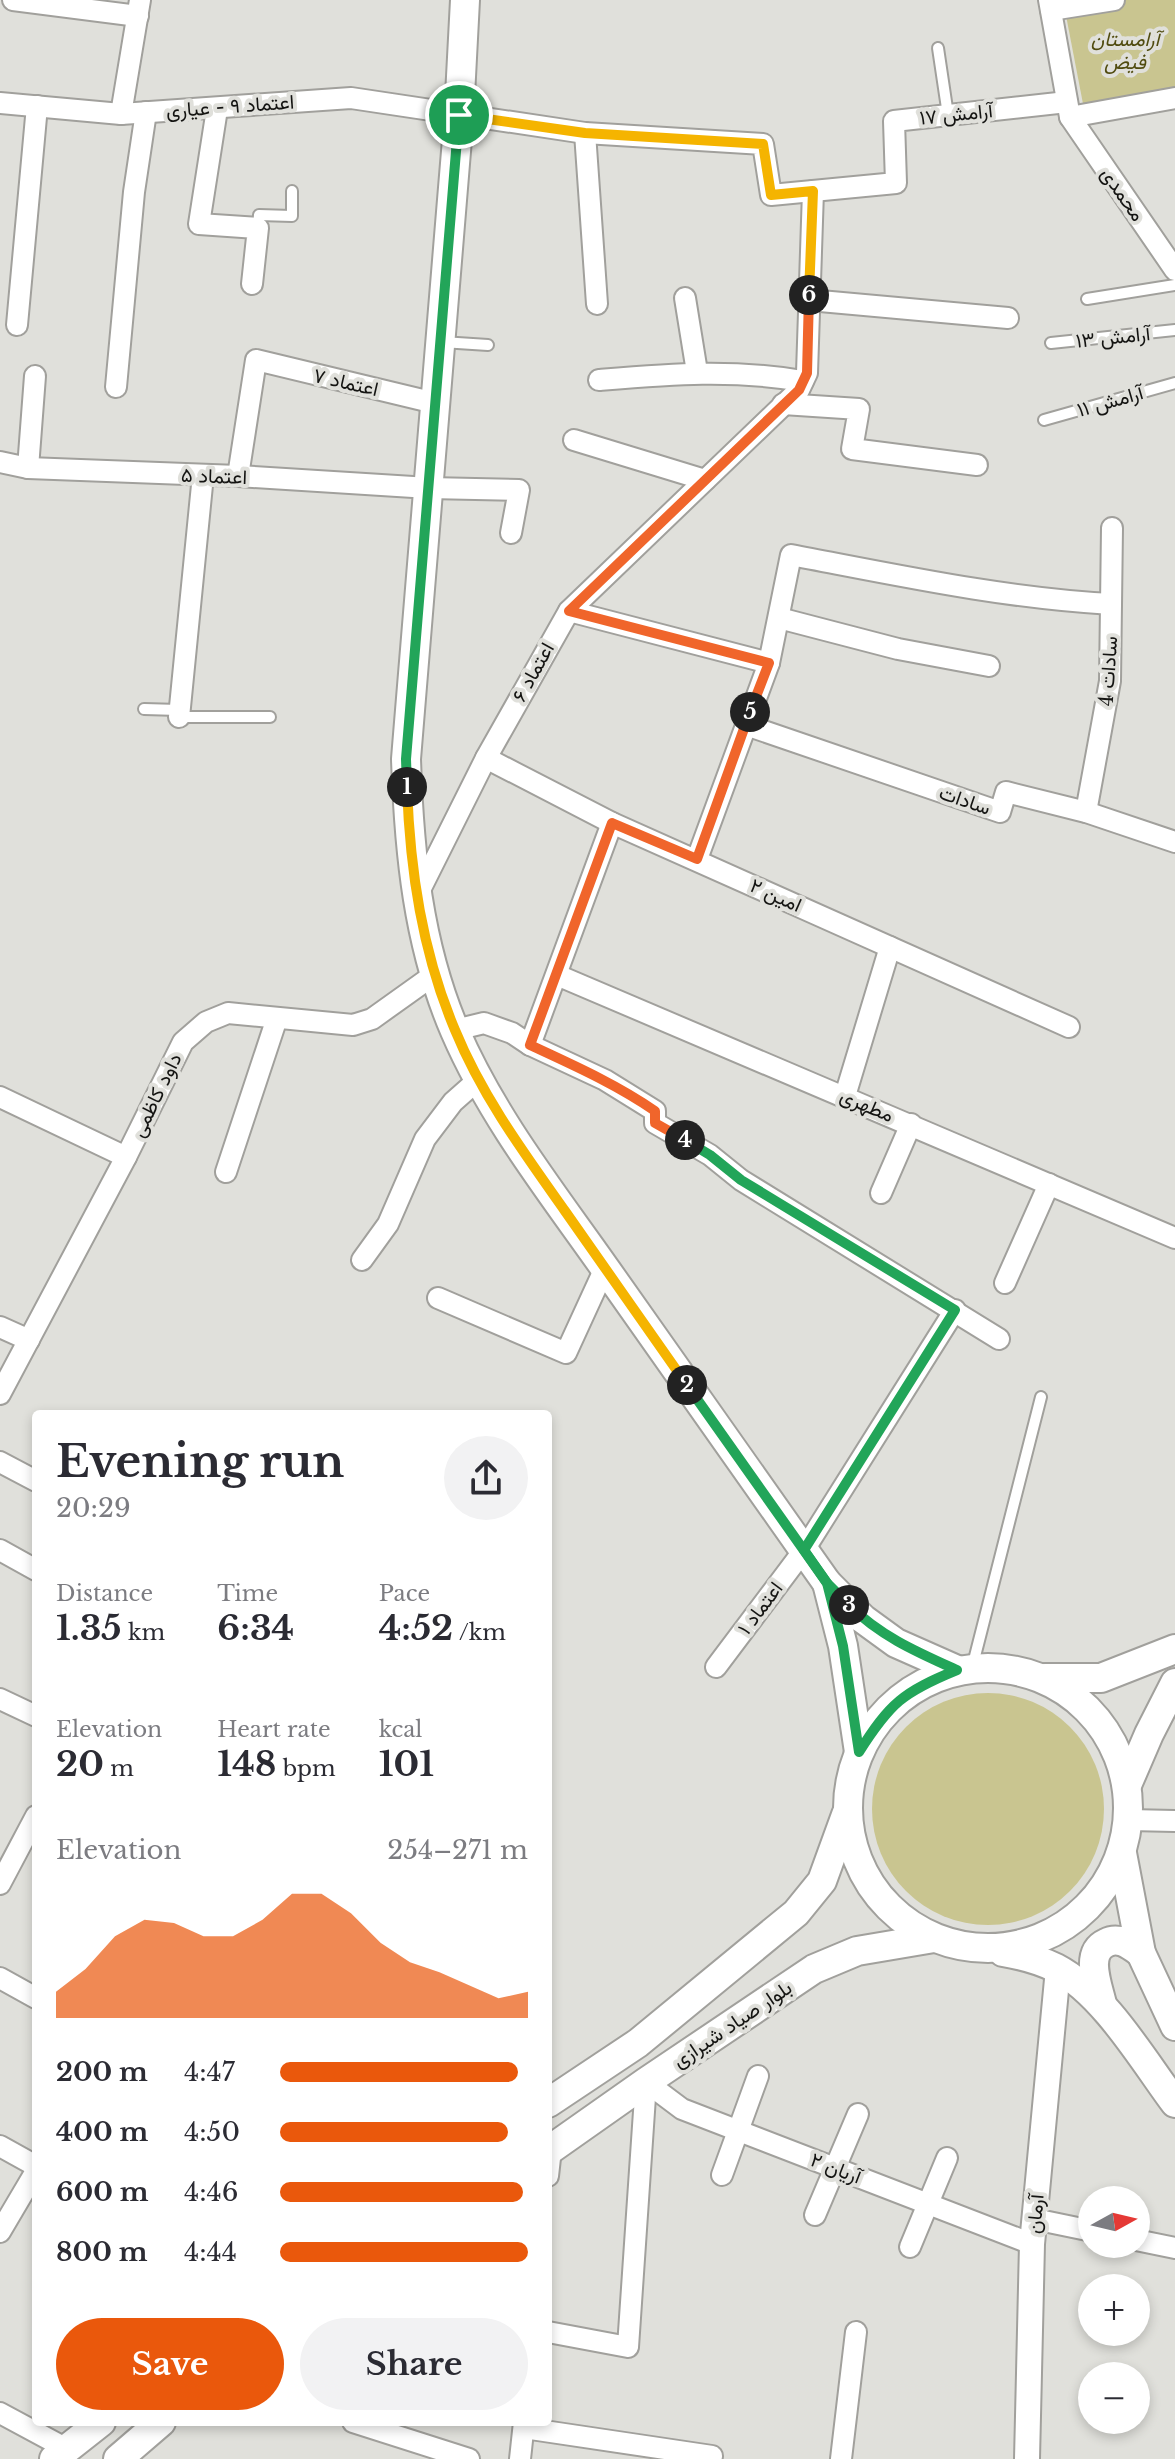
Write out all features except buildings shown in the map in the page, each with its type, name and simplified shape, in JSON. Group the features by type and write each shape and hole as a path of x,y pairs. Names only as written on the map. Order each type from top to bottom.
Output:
{"main road":[{"path":"465,0 459,115 406,759 408,829 416,898 435,974 455,1030 505,1127 827,1583 863,1619 896,1643 964,1669"},
{"path":"827,1583 843,1646 859,1752"},
{"path":"1044,1678 1101,1678 1175,1649"},
{"path":"994,1950 1036,1941 1073,1921 1103,1891 1122,1853 1129,1820 1127,1785 1117,1751 1099,1721 1074,1696 1044,1678 1009,1668 964,1669 916,1687 883,1715 859,1752 850,1780 848,1810 852,1842 863,1873 881,1900 905,1922 934,1938 963,1947 1026,1957 1058,1969 1102,2004 1175,2103"},
{"path":"1127,1785 1175,1683"},
{"name":"بلوار صیاد شیرازی","path":"554,2092 638,2043 796,1913 822,1881 848,1810"},
{"path":"1122,1853 1141,1953 1175,2026"},
{"name":"بلوار صیاد شیرازی","path":"552,2157 646,2082 814,1969 857,1951 934,1938"},
{"path":"1102,2004 1093,1960 1100,1946 1111,1940 1125,1942 1141,1953"},
{"path":"60,2454 96,2426"},
{"path":"118,2459 156,2426"}],"street":[{"path":"13,0 139,8 121,114"},
{"path":"1068,110 1050,5 1114,0"},
{"name":"اعتماد ۹ - عیاری","path":"0,103 121,114 351,98 585,133 763,144 771,195 813,191"},
{"name":"آرامش ۱۷","path":"813,191 896,183 894,121 948,115 1068,110 1175,98"},
{"path":"17,325 37,106"},
{"path":"217,109 199,224 258,228 252,284"},
{"name":"محمدی","path":"1068,110 1175,270"},
{"path":"116,387 134,192 146,112"},
{"path":"585,133 597,304"},
{"path":"599,380 697,372 766,375 803,381 807,373 813,191"},
{"path":"685,298 697,372"},
{"path":"809,300 1008,318"},
{"name":"اعتماد ۷","path":"238,476 256,360 435,403"},
{"path":"28,468 35,376"},
{"name":"اعتماد ۶","path":"416,898 486,758 569,611 799,390 803,381"},
{"path":"783,404 859,409 852,449 977,465"},
{"path":"574,440 705,480"},
{"name":"اعتماد ۵","path":"0,462 28,468 519,490 511,533"},
{"path":"179,714 203,475"},
{"name":"سادات 4","path":"1086,812 1110,681 1112,528"},
{"path":"697,859 769,663 791,555 964,587 1059,601 1111,604"},
{"path":"569,611 769,663"},
{"path":"779,618 898,649 989,666"},
{"name":"سادات","path":"746,725 1000,812 1006,792 1086,812 1175,842"},
{"name":"امین ۲","path":"486,758 612,823 1069,1027"},
{"path":"530,1045 612,823"},
{"path":"845,1096 890,947"},
{"name":"داود کاظمی","path":"0,1394 126,1157 183,1042 206,1022 228,1013 353,1025 372,1019 435,974"},
{"name":"مطهری","path":"557,975 1175,1238"},
{"path":"226,1172 277,1018"},
{"path":"455,1030 484,1023 512,1033 530,1045 605,1080 655,1111 655,1123 710,1155 741,1180 999,1339"},
{"path":"362,1260 388,1224 425,1139 453,1102 479,1079"},
{"path":"0,1097 126,1157"},
{"path":"881,1193 911,1124"},
{"path":"1005,1283 1049,1184"},
{"path":"438,1298 566,1353 605,1268"},
{"name":"اعتماد ۱","path":"716,1667 804,1550 955,1310"},
{"path":"0,1327 29,1340"},
{"path":"0,1462 32,1479"},
{"path":"0,1550 32,1568"},
{"path":"0,1699 32,1714"},
{"path":"1129,1820 1175,1821"},
{"path":"0,1884 32,1824"},
{"name":"آرمان","path":"1027,2459 1032,2244 1058,1969"},
{"path":"0,1978 32,1996"},
{"path":"722,2175 758,2076"},
{"path":"552,2333 628,2347 646,2082"},
{"name":"آریان ۲","path":"646,2082 682,2109 1032,2244"},
{"path":"815,2215 858,2114"},
{"path":"0,2146 32,2166"},
{"path":"910,2247 947,2158"},
{"path":"0,2232 32,2175"},
{"path":"1034,2219 1078,2228"},
{"path":"1150,2243 1175,2248"},
{"path":"841,2459 856,2332"},
{"path":"0,2413 60,2454"},
{"path":"366,2426 469,2459"},
{"path":"520,2459 524,2426"},
{"path":"530,2426 712,2456"}],"lane":[{"path":"938,48 948,115"},
{"path":"258,228 259,215 292,216 292,191"},
{"path":"1087,299 1175,285"},
{"name":"آرامش ۱۳","path":"1051,343 1175,330"},
{"path":"440,342 488,345"},
{"name":"آرامش ۱۱","path":"1044,420 1175,383"},
{"path":"144,709 179,714 270,717"},
{"path":"964,1669 1041,1397"}],"green space":[{"name":"آرامستان فیض","path":"1063,0 1175,0 1175,92 1084,109"},
{"path":"988,1693 1032,1702 1070,1727 1095,1765 1104,1809 1095,1853 1070,1891 1032,1916 988,1925 944,1916 906,1891 881,1853 872,1809 881,1765 906,1727 944,1702"}],"route":[{"path":"459,115 406,759 408,829 416,898 435,974 455,1030 505,1127 827,1583 843,1646 859,1752 883,1715 916,1687 957,1670 896,1643 863,1619 827,1583 804,1550 955,1310 741,1180 710,1155 655,1123 655,1111 636,1098 530,1045 612,823 697,859 769,663 569,611 799,390 807,373 813,191 771,195 763,144 585,133 459,115"}]}
